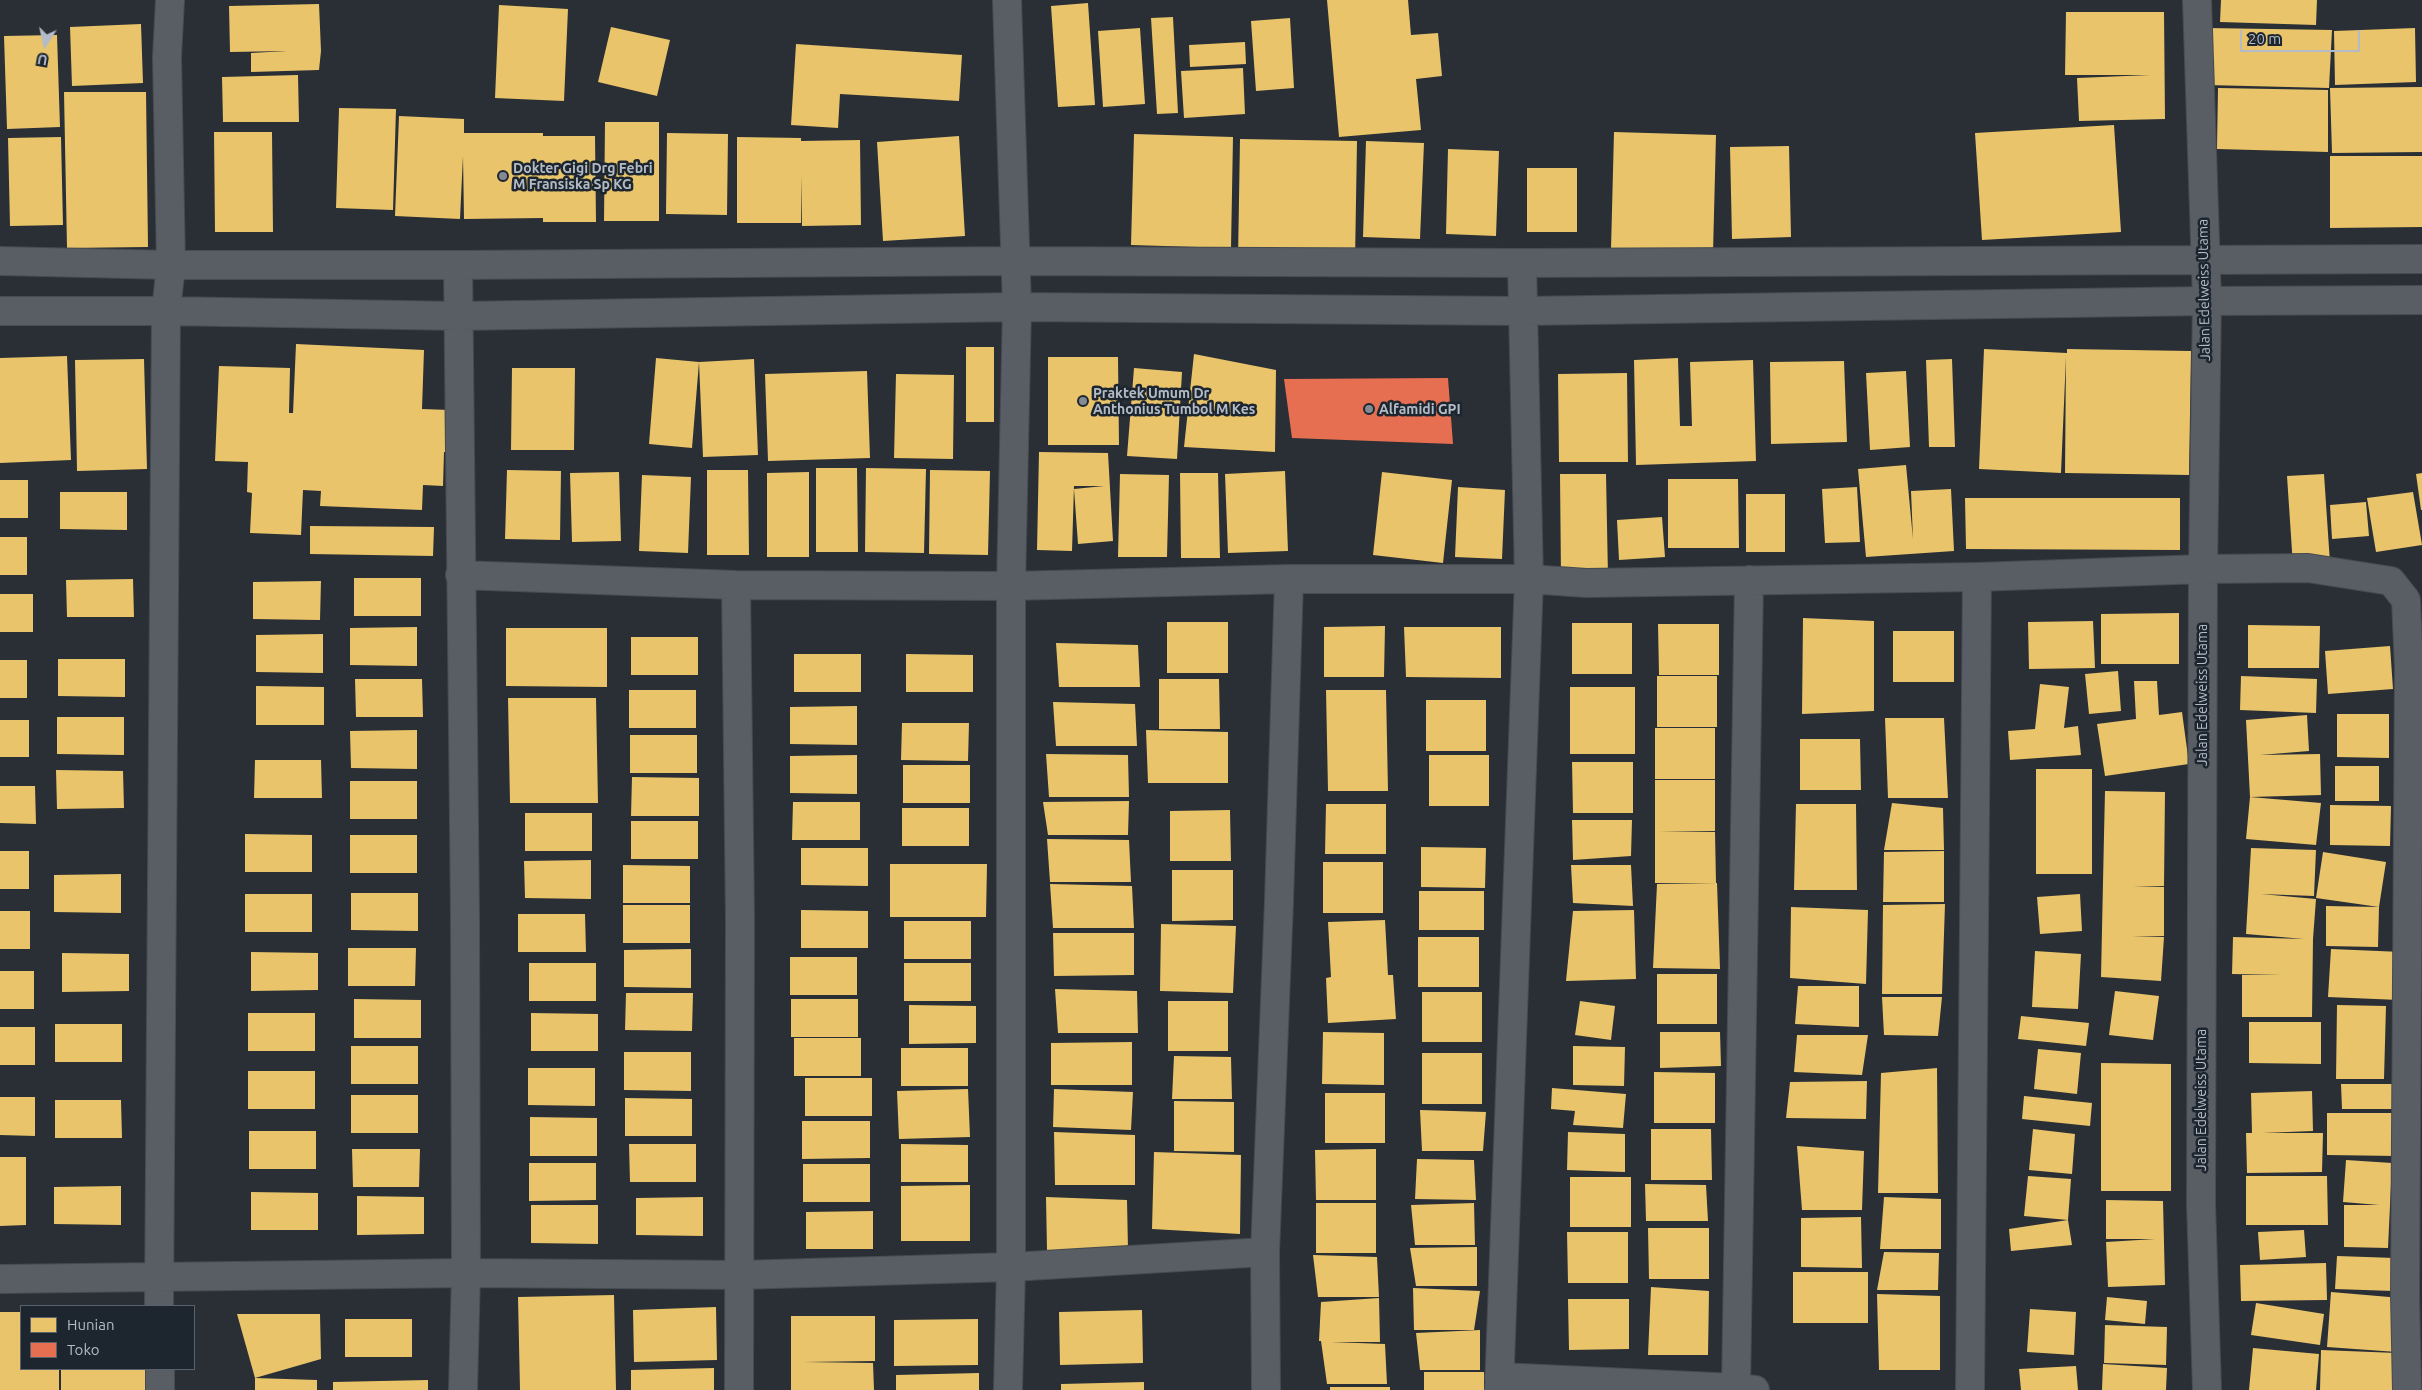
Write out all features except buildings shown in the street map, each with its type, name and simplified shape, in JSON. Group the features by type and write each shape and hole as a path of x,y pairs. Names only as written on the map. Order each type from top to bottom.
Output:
{"street":[{"path":"159,1305 166,311 171,265 167,57 170,0"},
{"path":"1007,0 1017,308 1011,586 1011,1267 1008,1390"},
{"name":"Jalan Edelweiss Utama","path":"2197,0 2204,259 2207,301 2203,569 2201,1203 2207,1390"},
{"path":"0,261 171,265 458,265 1015,261 1522,263 2422,259"},
{"path":"1522,263 1529,579 1499,1383 1745,1389 1749,580"},
{"path":"458,265 466,1273 463,1390"},
{"path":"0,311 166,311 459,316 1017,308 1523,311 2207,301 2422,300"},
{"path":"460,575 736,585 1011,586 1289,579 1529,579 1586,583 1977,577 2203,569 2308,568 2391,581 2406,600 2409,678 2414,1297 2407,1390"},
{"path":"1970,1390 1977,577"},
{"path":"1266,1390 1265,1252 1280,891 1289,579"},
{"path":"736,585 740,920 740,1390"},
{"path":"0,1279 466,1273 740,1275 1011,1267 1265,1252"},
{"path":"160,1370 160,1390"}],"place":[{"name":"Dokter Gigi Drg Febri M Fransiska Sp KG","path":"503,176"},
{"name":"Praktek Umum Dr Anthonius Tumbol M Kes","path":"1083,401"},
{"name":"Alfamidi GPI","path":"1369,409"}]}
